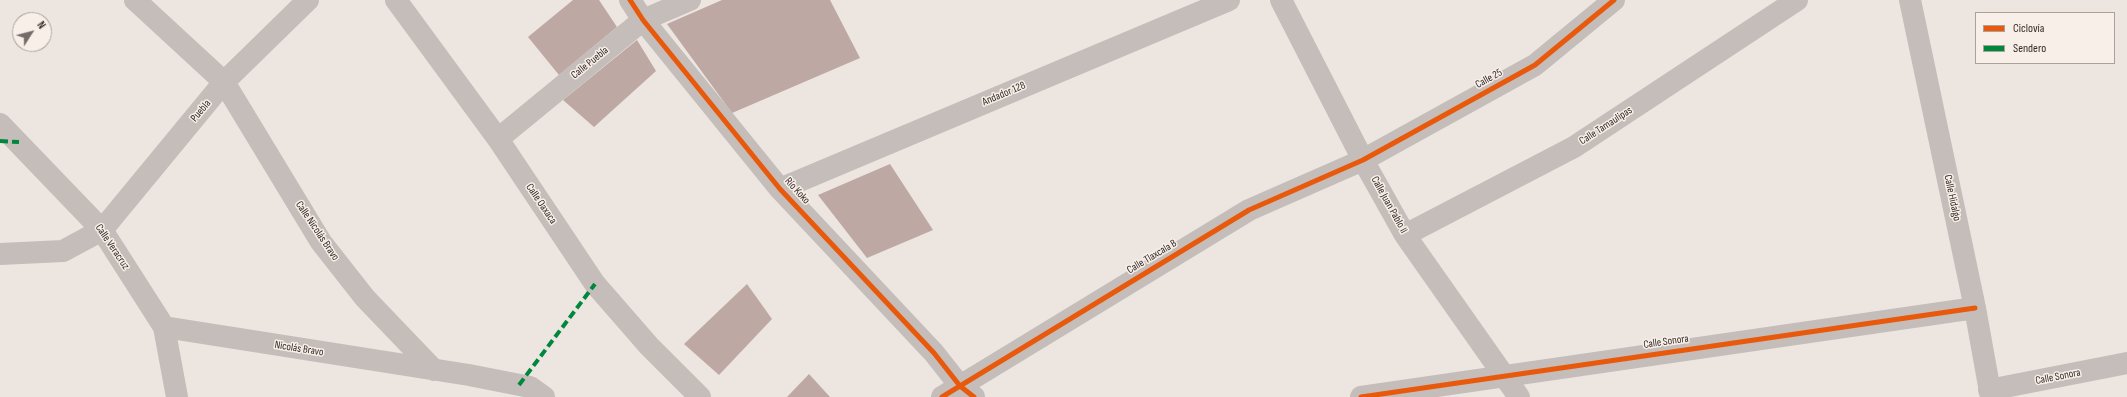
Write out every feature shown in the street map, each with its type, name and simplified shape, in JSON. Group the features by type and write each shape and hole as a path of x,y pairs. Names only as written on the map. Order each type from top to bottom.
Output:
{"street":[{"name":"Calle Nicolás Bravo","path":"135,0 224,82 321,242 365,298 434,370"},
{"name":"Puebla","path":"102,230 224,82 308,0"},
{"name":"Calle Oaxaca","path":"396,0 498,139 595,284 649,346 700,397"},
{"name":"Río Koko","path":"630,0 643,20 780,189 934,353 959,393"},
{"name":"Calle Puebla","path":"498,139 643,20 690,0"},
{"name":"Andador 128","path":"780,189 1229,0"},
{"name":"Calle Juan Pablo II","path":"1281,0 1363,160 1405,235 1519,397"},
{"name":"Calle 25","path":"1363,160 1535,65 1614,0"},
{"name":"Calle Tamaulipas","path":"1405,235 1574,147 1797,0"},
{"name":"Calle Hidalgo","path":"1910,0 1975,308 1990,394"},
{"name":"Calle Veracruz","path":"0,124 10,142 102,230 164,327 177,397"},
{"name":"Calle Tlaxcala B","path":"959,393 1249,210 1363,160"},
{"path":"0,254 63,251 102,230"},
{"name":"Calle Sonora","path":"1361,397 1975,308"},
{"name":"Nicolás Bravo","path":"164,327 434,370"},
{"name":"Calle Sonora","path":"1990,394 2127,362"},
{"path":"434,370 530,388 544,397"}],"building":[{"path":"573,0 599,0 617,27 559,75 528,37"},
{"path":"722,0 830,0 860,58 732,113 667,24"},
{"path":"637,40 656,71 594,127 563,100"},
{"path":"890,164 933,230 867,258 818,195"},
{"path":"747,284 772,319 719,375 684,344"},
{"path":"809,374 830,397 787,397"}],"marked path":[{"path":"0,141 19,142"},
{"path":"519,385 595,284"}],"cycle path":[{"path":"630,0 643,20 780,189 934,353 960,386 974,397"},
{"path":"942,397 1249,210 1363,160 1535,65 1614,0"},
{"path":"1361,397 1975,308"}]}
